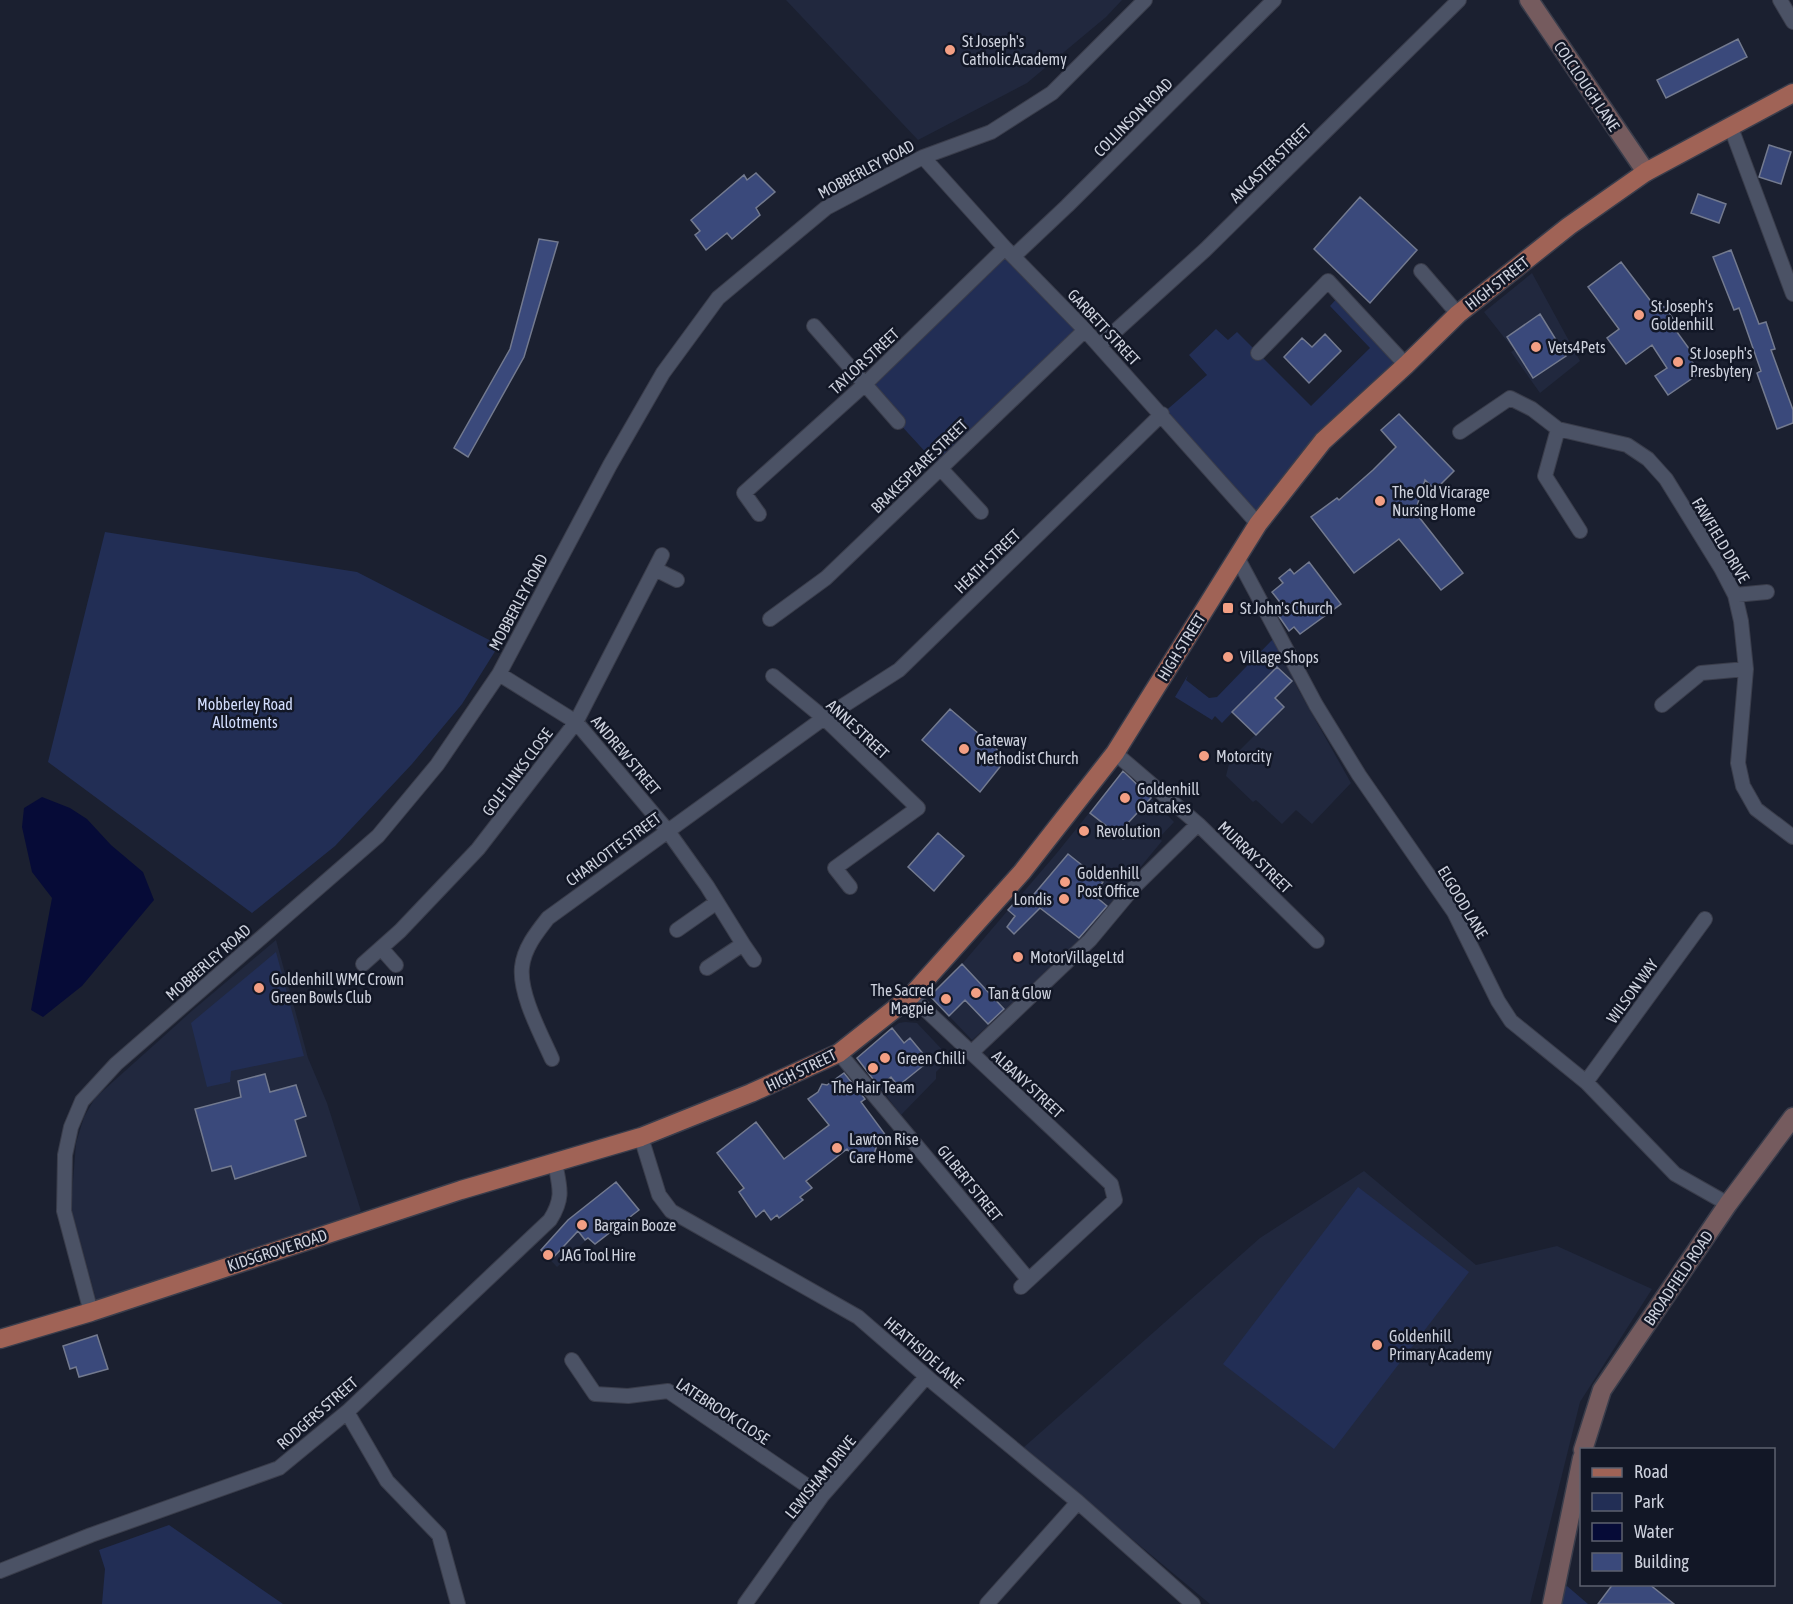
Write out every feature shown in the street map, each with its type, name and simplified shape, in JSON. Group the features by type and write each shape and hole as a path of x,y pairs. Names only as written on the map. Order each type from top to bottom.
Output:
{"main road":[{"name":"HIGH STREET","path":"555,1163 641,1137 751,1093 838,1053 911,996 1022,872 1115,753 1258,524 1323,441 1458,314 1569,226 1646,172 1793,93"},
{"name":"KIDSGROVE ROAD","path":"0,1339 91,1312 461,1190 555,1163"}],"street":[{"name":"MOBBERLEY ROAD","path":"91,1312 64,1211 65,1155 70,1126 82,1101 116,1064 378,836 437,765 499,674 610,465 657,383 718,298 826,207 923,157 991,132 1052,93 1145,0"},
{"name":"COLLINSON ROAD","path":"1009,252 1076,198 1274,0"},
{"name":"ANCASTER STREET","path":"1100,345 1205,250 1459,0"},
{"name":"COLCLOUGH LANE","path":"1529,0 1646,172"},
{"path":"1780,0 1793,21"},
{"path":"1730,125 1793,294"},
{"name":"GARBETT STREET","path":"923,157 1009,252 1100,345 1258,524"},
{"name":"TAYLOR STREET","path":"759,514 744,494 1009,252"},
{"path":"1421,271 1458,314"},
{"path":"1258,353 1328,281 1406,365"},
{"path":"814,326 898,422"},
{"name":"BRAKESPEARE STREET","path":"770,620 826,578 1085,330"},
{"name":"FAWFIELD DRIVE","path":"1460,432 1510,398 1532,409 1558,429 1627,445 1648,459 1666,478 1735,595 1741,621 1746,669 1738,763 1743,786 1756,809 1793,837"},
{"name":"HEATH STREET","path":"824,718 899,670 1162,414"},
{"path":"1558,429 1545,476 1580,531"},
{"path":"940,469 981,512"},
{"name":"GOLF LINKS CLOSE","path":"363,964 400,931 478,849 576,722 662,555"},
{"name":"ELGOOD LANE","path":"1237,557 1316,705 1359,775 1454,912 1498,1001 1511,1021 1586,1082 1675,1174 1728,1204"},
{"path":"655,569 677,580"},
{"path":"1735,595 1767,592"},
{"path":"1662,705 1701,673 1746,669"},
{"name":"ANDREW STREET","path":"499,674 576,722 667,830 754,960"},
{"name":"ANNE STREET","path":"774,676 824,718 918,808 836,868 850,887"},
{"name":"CHARLOTTE STREET","path":"552,1059 525,994 522,966 531,940 548,918 824,718"},
{"name":"MURRAY STREET","path":"1115,753 1198,824 1317,940"},
{"path":"971,1053 1090,940 1135,886 1198,824"},
{"path":"677,930 717,902"},
{"name":"WILSON WAY","path":"1586,1082 1705,920"},
{"path":"707,968 742,944"},
{"path":"381,948 396,965"},
{"name":"ALBANY STREET","path":"911,996 1111,1184 1115,1200"},
{"name":"GILBERT STREET","path":"838,1053 1025,1283 1115,1200"},
{"name":"BROADFIELD ROAD","path":"1583,1448 1602,1390 1728,1204 1793,1117"},
{"name":"HEATHSIDE LANE","path":"641,1137 658,1195 671,1211 858,1317 926,1377 1078,1502 1193,1604"},
{"name":"RODGERS STREET","path":"0,1571 91,1535 279,1468 346,1412 550,1220 559,1207 561,1191 555,1163"},
{"name":"LATEBROOK CLOSE","path":"572,1360 591,1399 668,1392 822,1497"},
{"name":"LEWISHAM DRIVE","path":"745,1604 822,1497 926,1377"},
{"path":"346,1412 387,1481 439,1535 458,1604"},
{"path":"1552,1604 1580,1463"},
{"path":"987,1604 1078,1502"}],"shaded area":[{"name":"St Joseph's Catholic Academy","path":"786,0 1122,0 1106,17 1027,83 918,140"},
{"path":"1532,273 1580,361 1540,393 1511,352 1514,350 1484,312"},
{"path":"1285,661 1298,689 1351,783 1312,824 1296,810 1282,824 1256,800 1253,802 1226,776 1230,760 1255,735 1232,712"},
{"path":"1122,772 1126,772 1174,822 1159,838 1162,841 1072,950 972,1040 930,996 962,964"},
{"path":"276,940 308,1058 327,1103 361,1211 347,1219 97,1303 71,1207 76,1143 84,1117 95,1098 193,1010"},
{"path":"905,1022 917,1023 950,1058 936,1072 936,1079 901,1115 857,1058 892,1028"},
{"name":"Goldenhill Primary Academy","path":"1364,1171 1476,1265 1557,1246 1652,1289 1580,1402 1530,1604 1210,1604 1023,1448 1260,1238"},
{"path":"569,1221 593,1234 557,1267 541,1250"}],"green space":[{"path":"1005,248 1085,330 941,469 864,385"},
{"path":"1340,295 1402,360 1253,519 1162,414 1207,375 1189,355 1216,329 1228,340 1237,332 1311,406 1370,348 1330,306"},
{"name":"Mobberley Road Allotments","path":"105,532 357,572 499,645 462,704 412,764 335,846 252,913 48,762"},
{"path":"1274,638 1285,661 1270,673 1222,723 1215,716 1212,720 1175,697 1188,675 1186,680 1209,698 1217,697"},
{"name":"Goldenhill WMC Crown Green Bowls Club","path":"276,952 304,1056 231,1071 230,1082 207,1087 191,1023"},
{"path":"1358,1187 1469,1272 1334,1449 1223,1364"},
{"path":"169,1525 283,1604 102,1604 105,1569 99,1550"},
{"path":"1567,1586 1588,1604 1560,1604 1562,1590"}],"water":[{"path":"42,797 70,808 87,819 111,845 143,872 154,900 82,986 43,1017 31,1010 52,898 32,872 22,827 24,808"}],"building":[{"path":"1738,39 1747,57 1666,98 1657,80"},
{"path":"1769,145 1791,152 1781,184 1759,177"},
{"path":"756,173 775,192 756,208 760,215 732,239 727,233 706,250 695,235 700,231 691,220 744,175 747,180"},
{"path":"1698,194 1726,204 1719,223 1691,213"},
{"path":"1360,197 1417,250 1370,303 1314,249"},
{"path":"539,239 558,242 524,357 468,457 454,448 510,349"},
{"path":"1731,250 1759,324 1766,322 1775,349 1771,350 1793,410 1793,423 1777,429 1757,373 1761,371 1739,308 1734,310 1713,257"},
{"name":"St Joseph's Goldenhill","path":"1621,262 1653,304 1659,300 1678,325 1674,328 1693,354 1689,357 1700,373 1668,395 1655,376 1667,368 1652,345 1626,364 1607,338 1619,329 1588,287"},
{"name":"Vets4Pets","path":"1540,314 1566,356 1533,378 1507,337"},
{"path":"1325,334 1341,351 1309,383 1284,357 1302,338 1312,347"},
{"name":"The Old Vicarage Nursing Home","path":"1399,414 1454,471 1435,490 1425,480 1416,509 1422,516 1419,517 1463,573 1441,590 1399,539 1354,573 1311,517 1337,498 1339,500 1396,447 1381,430"},
{"path":"1309,562 1341,604 1300,634 1294,627 1289,631 1278,615 1276,611 1283,606 1272,592 1283,583 1279,578 1290,569 1294,574"},
{"path":"1277,667 1292,681 1275,698 1284,707 1256,735 1232,712"},
{"name":"Gateway Methodist Church","path":"950,709 1007,758 980,792 922,740"},
{"path":"1123,771 1151,798 1127,824 1132,828 1123,839 1090,813"},
{"path":"938,833 964,856 934,891 908,867"},
{"name":"Londis","path":"1068,854 1103,882 1094,895 1107,906 1079,938 1040,908 1014,934 1007,927 1015,916 1008,910 1017,900 1024,906"},
{"path":"962,964 1004,1009 988,1024 965,1000 949,1016 930,996"},
{"path":"892,1028 904,1043 910,1038 929,1061 898,1086 891,1077 879,1087 857,1058"},
{"name":"Lawton Rise Care Home","path":"844,1073 865,1099 861,1102 887,1137 877,1145 874,1154 865,1154 856,1161 847,1149 806,1181 812,1188 800,1197 803,1200 779,1218 777,1215 771,1220 764,1210 756,1217 739,1192 744,1188 717,1153 756,1122 784,1159 829,1125 808,1099 818,1092 822,1084 827,1085"},
{"path":"265,1074 270,1092 296,1085 306,1116 295,1120 306,1156 235,1179 231,1166 212,1171 195,1109 241,1097 238,1081"},
{"path":"616,1182 639,1210 595,1244 588,1238 585,1240 578,1231 551,1260 541,1250 568,1220"},
{"path":"97,1335 108,1369 79,1377 76,1367 70,1369 63,1346"},
{"path":"1612,1586 1652,1586 1674,1604 1598,1604"}],"place":[{"name":"St Joseph's Catholic Academy","path":"950,50"},
{"name":"St Joseph's Goldenhill","path":"1639,315"},
{"name":"Vets4Pets","path":"1536,347"},
{"name":"St Joseph's Presbytery","path":"1678,362"},
{"name":"The Old Vicarage Nursing Home","path":"1380,501"},
{"name":"St John's Church","path":"1228,608"},
{"name":"Village Shops","path":"1228,657"},
{"name":"Gateway Methodist Church","path":"964,749"},
{"name":"Motorcity","path":"1204,756"},
{"name":"Goldenhill Oatcakes","path":"1125,798"},
{"name":"Revolution","path":"1084,831"},
{"name":"Goldenhill Post Office","path":"1065,882"},
{"name":"Londis","path":"1064,899"},
{"name":"MotorVillageLtd","path":"1018,957"},
{"name":"Goldenhill WMC Crown Green Bowls Club","path":"259,988"},
{"name":"Tan & Glow","path":"976,993"},
{"name":"The Sacred Magpie","path":"946,999"},
{"name":"Green Chilli","path":"885,1058"},
{"name":"The Hair Team","path":"873,1068"},
{"name":"Lawton Rise Care Home","path":"837,1148"},
{"name":"Bargain Booze","path":"582,1225"},
{"name":"JAG Tool Hire","path":"548,1255"},
{"name":"Goldenhill Primary Academy","path":"1377,1345"}]}
